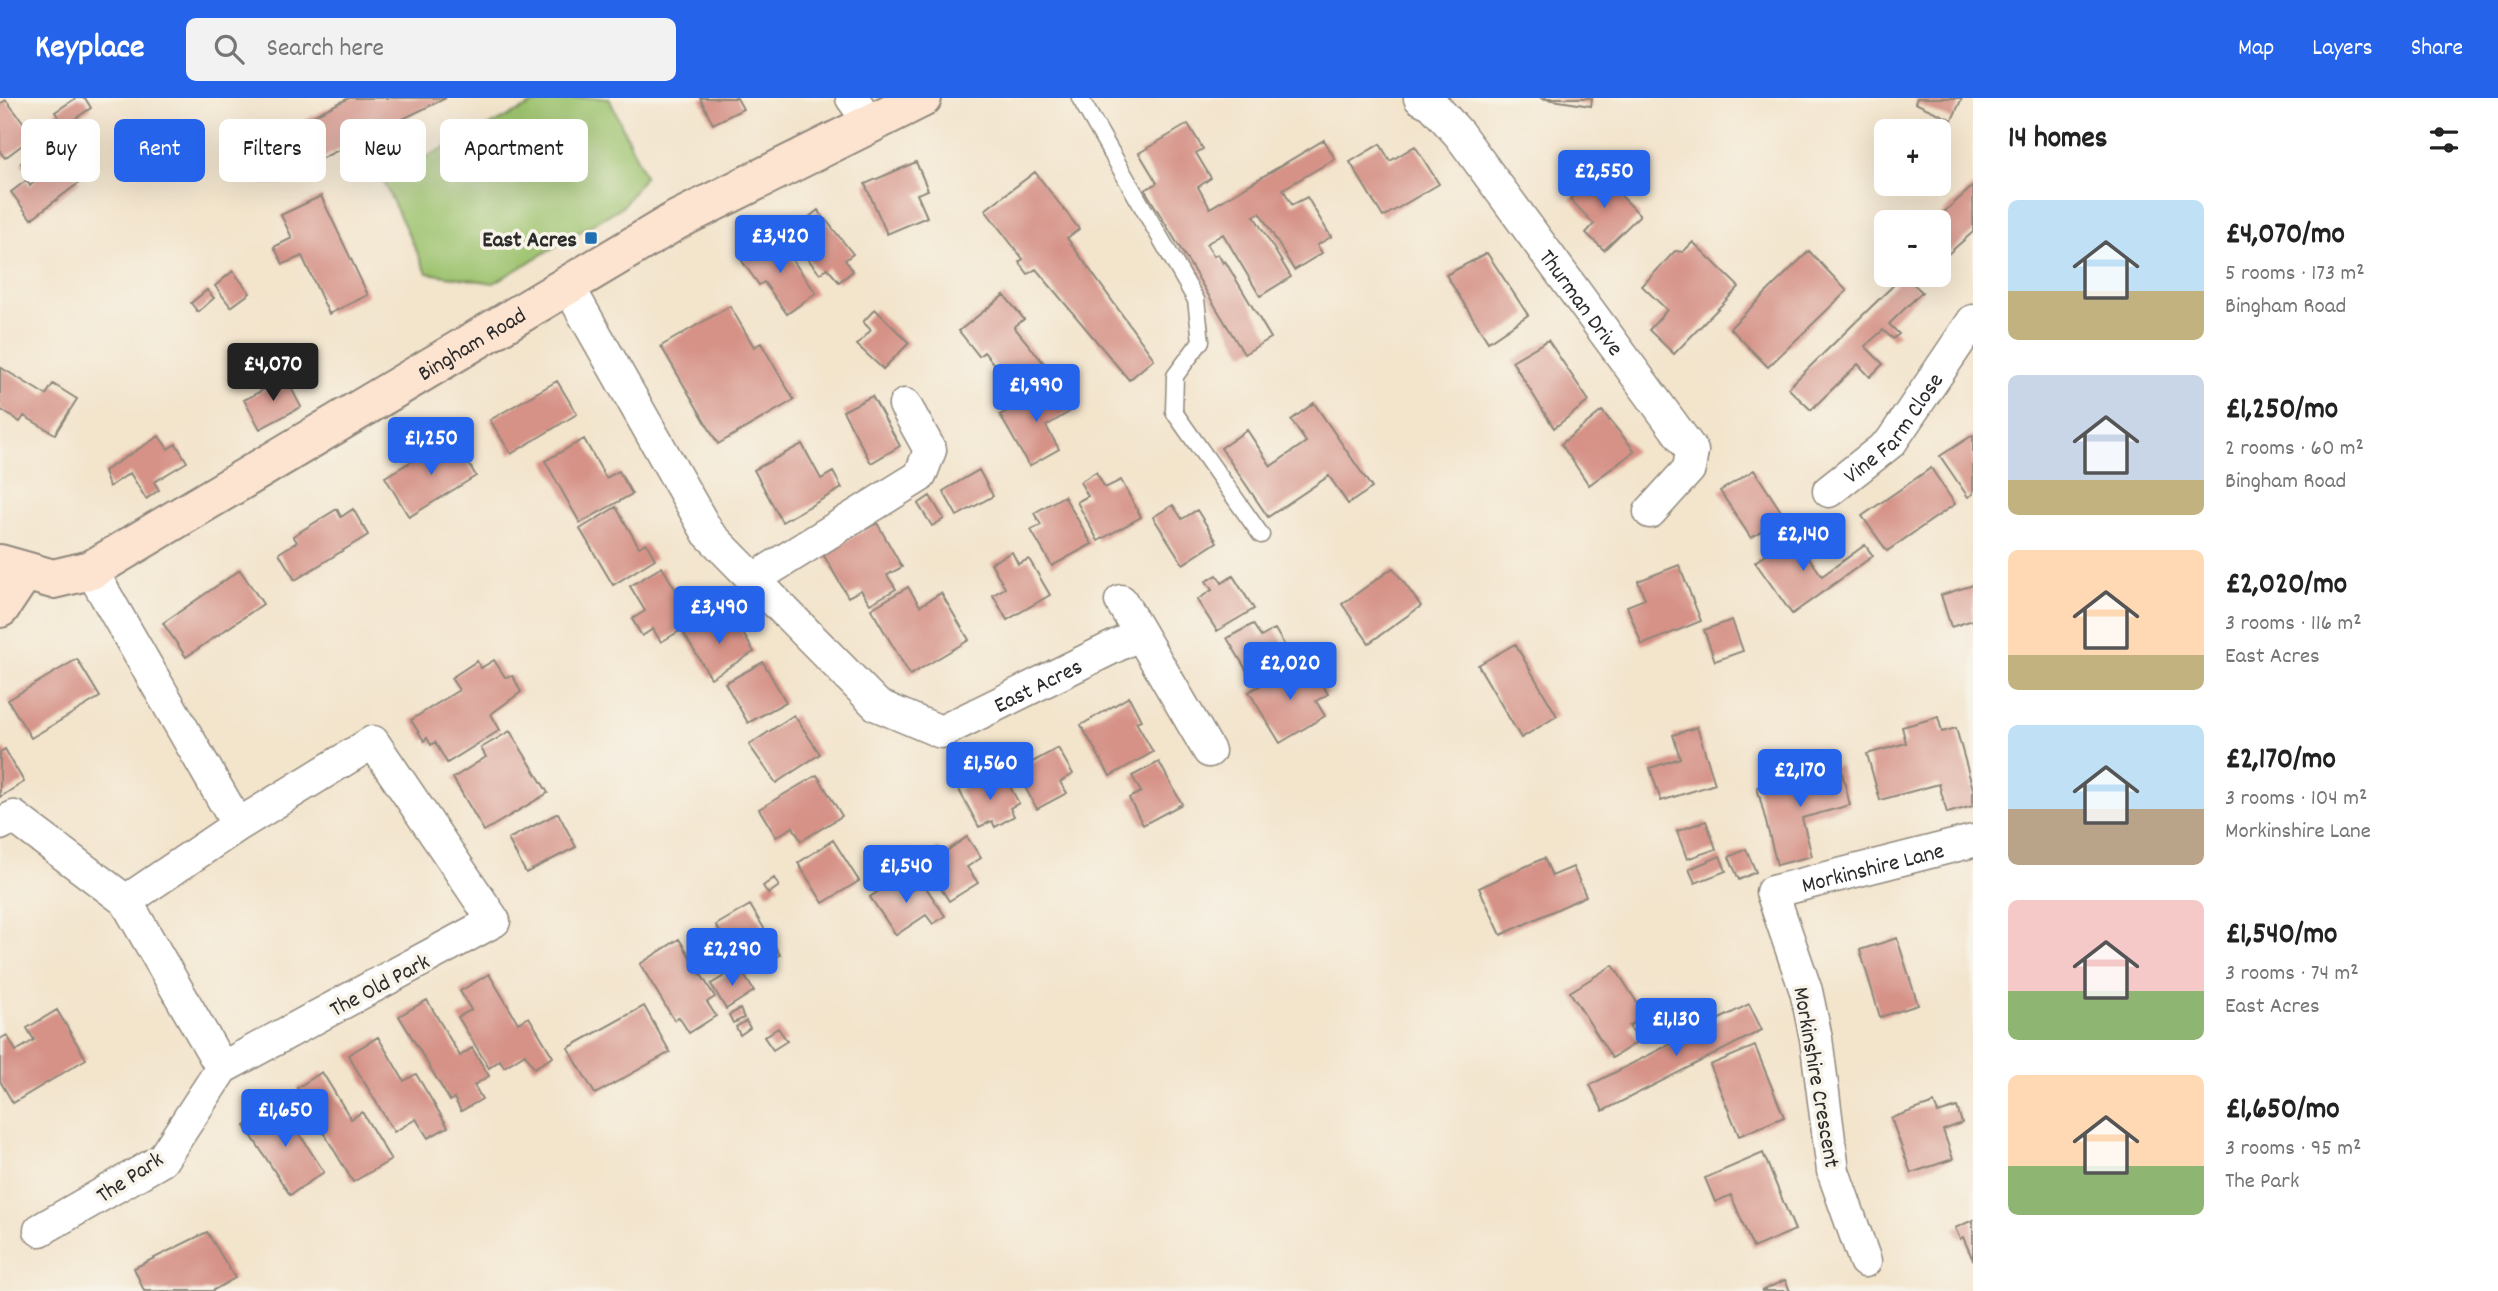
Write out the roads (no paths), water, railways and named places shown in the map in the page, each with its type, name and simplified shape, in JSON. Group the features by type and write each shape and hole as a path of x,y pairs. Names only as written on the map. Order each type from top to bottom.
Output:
{"street":[{"name":"Bingham Road","path":"12,568 53,579 91,570 861,111 922,98"},
{"name":"Thurman Drive","path":"1419,98 1432,103 1460,134 1692,451 1689,469 1650,512"},
{"name":"East Acres","path":"568,286 708,533 877,705 941,732 1140,634"},
{"name":"Vine Farm Close","path":"1829,491 1891,442 1973,321"},
{"path":"754,579 920,476 930,450 905,405"},
{"path":"0,608 12,568"},
{"path":"91,570 238,825"},
{"path":"1121,601 1209,751"},
{"name":"The Old Park","path":"126,901 238,825 373,742 494,922 222,1068"},
{"path":"0,824 14,817 126,901 222,1068"},
{"name":"Morkinshire Lane","path":"1772,892 1973,841"},
{"name":"Morkinshire Crescent","path":"1772,892 1811,1014 1833,1171 1865,1261"},
{"name":"The Park","path":"40,1230 162,1160 222,1068"}],"lane":[{"path":"1080,98 1196,300 1201,341 1174,376 1174,412 1261,535"}],"place":[{"name":"East Acres","path":"591,238"}]}
